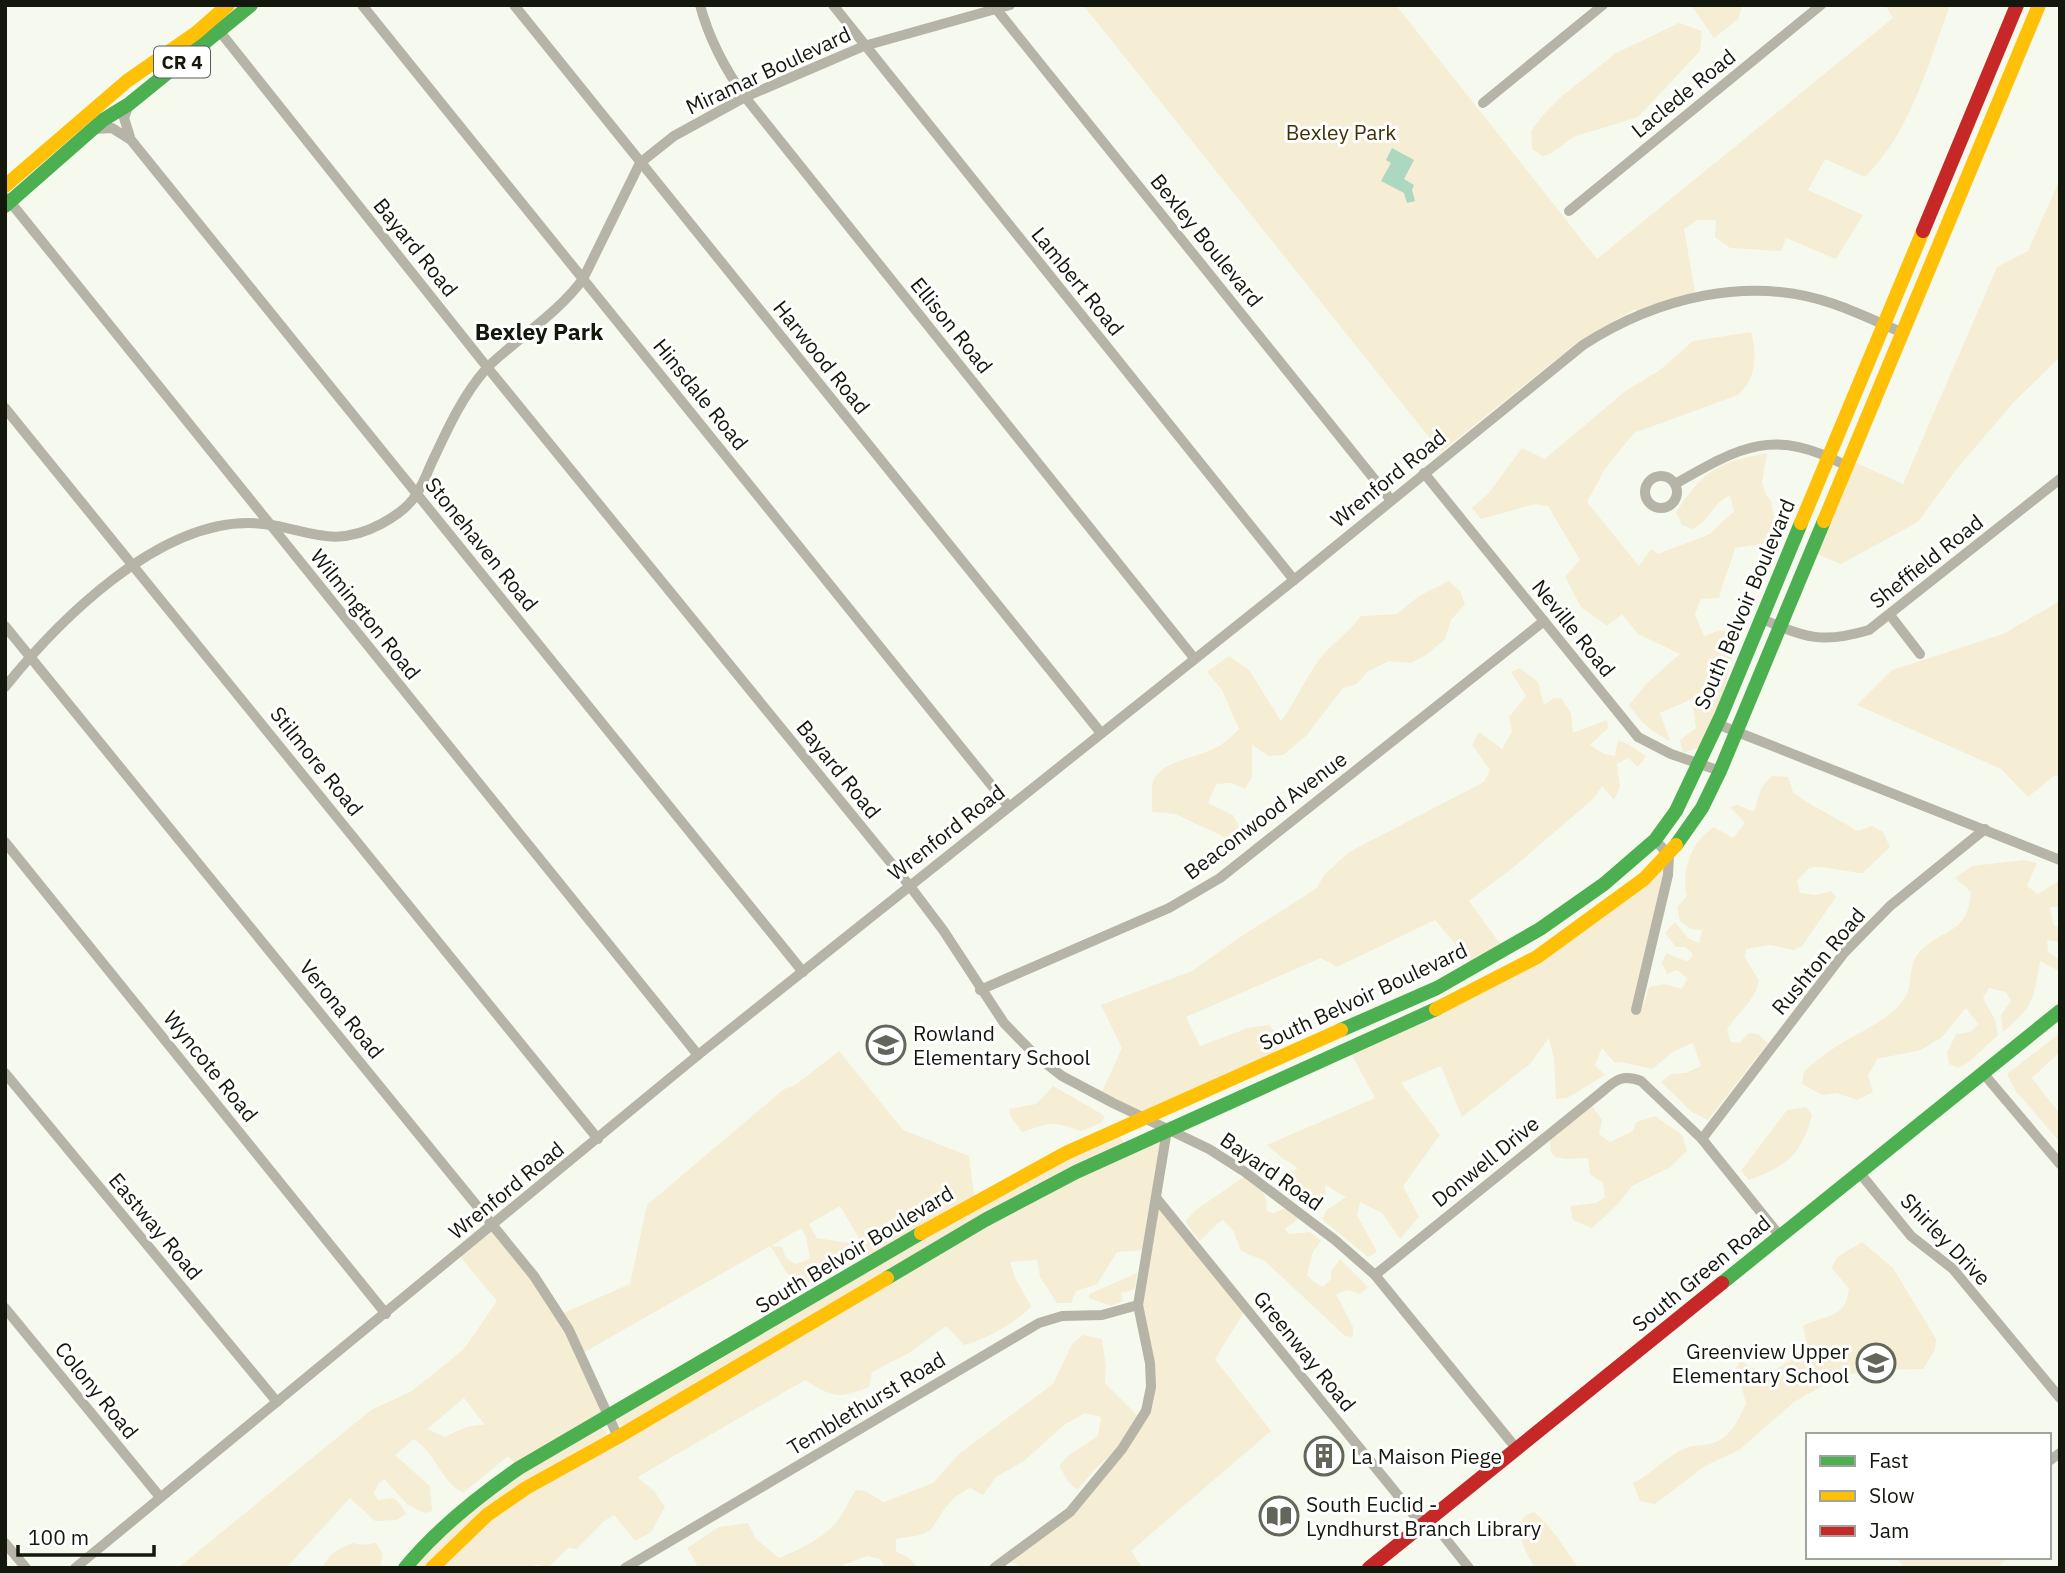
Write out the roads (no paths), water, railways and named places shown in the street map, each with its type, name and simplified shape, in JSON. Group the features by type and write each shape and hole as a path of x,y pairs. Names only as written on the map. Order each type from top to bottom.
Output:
{"street":[{"name":"CR 4","path":"7,202 91,130 129,104 215,26 228,5"},
{"name":"CR 4","path":"5,186 127,81 251,5"},
{"name":"Hinsdale Road","path":"362,5 1009,807"},
{"name":"Harwood Road","path":"514,5 1101,733"},
{"name":"Ellison Road","path":"700,5 705,24 725,68 745,97 1194,658"},
{"name":"Lambert Road","path":"833,5 1294,580"},
{"name":"Miramar Boulevard","path":"5,687 30,656 74,612 135,565 174,541 192,534 248,523 330,538 345,537 365,532 397,513 417,495 462,402 487,368 571,295 583,279 640,163 674,136 745,97 864,46 995,7 1010,5"},
{"path":"1483,103 1603,5"},
{"name":"Laclede Road","path":"1569,211 1821,5"},
{"name":"South Belvoir Boulevard","path":"405,1568 431,1537 477,1496 609,1415 1025,1174 1066,1153 1437,988 1540,929 1604,884 1655,840 1676,811 1717,724 2017,5"},
{"name":"South Belvoir Boulevard","path":"432,1568 487,1515 526,1488 618,1437 985,1220 1076,1172 1417,1019 1536,957 1615,902 1669,855 1702,808 1720,771 2039,5"},
{"name":"Bexley Boulevard","path":"995,7 1391,500"},
{"name":"Bayard Road","path":"215,26 487,368 909,886 943,930 1004,1023 1062,1076 1209,1149 1245,1172 1335,1240 1375,1275 1516,1448"},
{"path":"129,104 124,118 131,139"},
{"path":"91,130 112,128 131,139"},
{"name":"Stonehaven Road","path":"131,139 803,971"},
{"name":"Wilmington Road","path":"7,202 698,1055"},
{"name":"Wrenford Road","path":"75,1568 698,1055 1294,580 1583,345 1608,329 1644,312 1687,299 1732,290 1780,292 1832,303 1903,333"},
{"name":"Stilmore Road","path":"5,408 598,1139"},
{"path":"1675,484 1722,458 1755,446 1795,445 1829,456 1847,466"},
{"name":"Neville Road","path":"1424,473 1638,737 1671,754 1720,771"},
{"name":"Sheffield Road","path":"1762,619 1805,636 1841,638 1869,630 2060,479"},
{"path":"1890,615 1920,654"},
{"name":"Beaconwood Avenue","path":"980,990 1169,908 1220,878 1544,621"},
{"name":"Verona Road","path":"5,626 534,1276 569,1330 618,1437"},
{"path":"1717,724 2060,860"},
{"name":"Rushton Road","path":"1702,1139 1844,953 1890,906 1985,829"},
{"path":"1636,1010 1666,886 1669,855 1655,840"},
{"name":"Wyncote Road","path":"5,842 386,1314"},
{"name":"South Green Road","path":"1369,1568 2060,1011"},
{"name":"Eastway Road","path":"5,1073 277,1402"},
{"path":"1983,1073 2060,1164"},
{"name":"Donwell Drive","path":"1375,1275 1620,1078 1629,1076 1641,1082 1702,1139"},
{"path":"994,1568 1070,1511 1122,1449 1146,1411 1151,1387 1150,1363 1138,1305 1167,1130"},
{"path":"1702,1139 1780,1236"},
{"name":"Shirley Drive","path":"1859,1172 1910,1236 1953,1269 2060,1398"},
{"name":"Greenway Road","path":"1157,1199 1413,1515 1437,1529 1469,1568"},
{"name":"Temblethurst Road","path":"625,1568 1039,1323 1062,1316 1102,1315 1138,1305"},
{"name":"Colony Road","path":"5,1308 160,1497"},
{"path":"5,1543 26,1568"}],"place":[{"name":"Rowland Elementary School","path":"886,1045"},
{"name":"Greenview Upper Elementary School","path":"1876,1363"},
{"name":"La Maison Piege","path":"1324,1456"},
{"name":"South Euclid - Lyndhurst Branch Library","path":"1279,1516"}],"district":[{"name":"Bexley Park","path":"539,331"}]}
